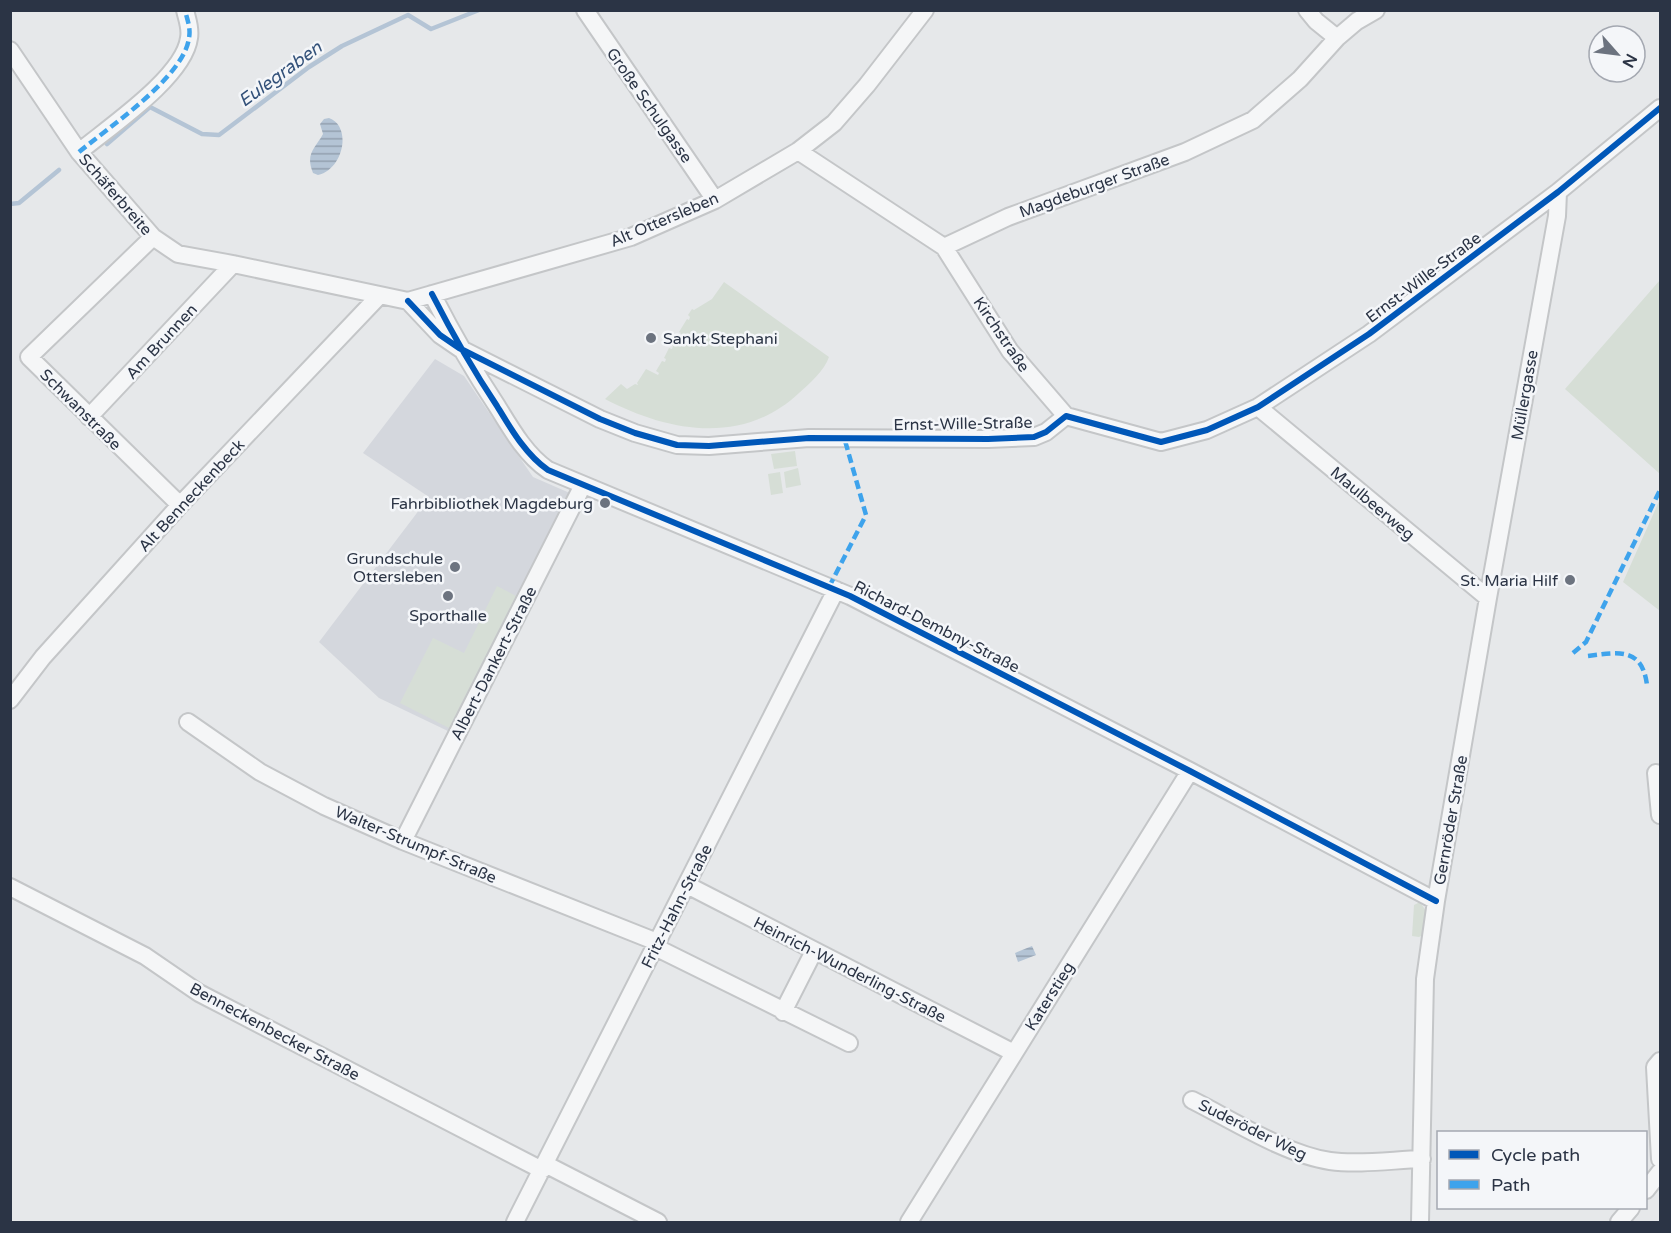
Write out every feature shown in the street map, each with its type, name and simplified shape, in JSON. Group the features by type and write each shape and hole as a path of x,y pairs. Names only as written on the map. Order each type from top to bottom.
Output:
{"street":[{"path":"79,152 165,81 183,56 189,38 189,23 184,10"},
{"name":"Große Schulgasse","path":"585,10 715,200"},
{"name":"Alt Ottersleben","path":"408,301 631,237 715,200 798,151 834,123 867,85 925,10"},
{"path":"1307,10 1316,21 1337,38"},
{"name":"Magdeburger Straße","path":"944,247 1008,217 1185,152 1253,120 1300,79 1337,38 1357,21 1376,10"},
{"name":"Schäferbreite","path":"10,50 79,152 153,237 178,254 408,301"},
{"name":"Ernst-Wille-Straße","path":"459,348 600,418 634,433 677,445 709,446 809,438 988,440 1034,437 1046,432 1066,416 1161,442 1207,430 1258,407 1369,334 1558,192 1660,108"},
{"path":"798,151 944,247"},
{"name":"Müllergasse","path":"1488,598 1555,227 1558,192"},
{"name":"Schwanstraße","path":"153,237 29,357 180,505"},
{"name":"Kirchstraße","path":"944,247 1010,351 1066,416"},
{"name":"Am Brunnen","path":"89,417 233,264"},
{"name":"Richard-Dembny-Straße","path":"432,294 459,348 506,420 534,458 553,473 837,590 1190,771 1436,901"},
{"name":"Alt Benneckenbeck","path":"10,700 43,657 180,505 379,296"},
{"name":"Richard-Dembny-Straße","path":"408,301 440,335 459,348"},
{"name":"Maulbeerweg","path":"1258,407 1488,598"},
{"name":"Albert-Dankert-Straße","path":"403,841 583,485"},
{"name":"Fritz-Hahn-Straße","path":"515,1222 837,590"},
{"name":"Gernröder Straße","path":"1420,1222 1425,979 1436,901 1488,598"},
{"name":"Walter-Strumpf-Straße","path":"188,722 260,772 324,806 403,841 656,944 783,1012 849,1043"},
{"name":"Katerstieg","path":"909,1222 1190,771"},
{"path":"1656,773 1660,815"},
{"name":"Heinrich-Wunderling-Straße","path":"687,885 1014,1053"},
{"name":"Benneckenbecker Straße","path":"10,887 145,956 199,993 543,1167 658,1222"},
{"path":"783,1012 814,951"},
{"path":"1660,1061 1655,1067 1660,1159"},
{"name":"Suderöder Weg","path":"1192,1100 1290,1150 1308,1156 1338,1161 1422,1159"},
{"path":"1647,1189 1660,1172"},
{"path":"1618,1222 1630,1209"}],"shaded area":[{"path":"1660,280 1660,474 1565,389"},
{"path":"724,282 829,357 812,381 777,410 754,421 730,427 679,426 629,410 605,399 621,384 627,389 635,384 638,385 646,369 658,375 656,371 662,361 665,362 664,358 669,348 672,349 671,345 681,333 679,332 687,319 689,320 688,315 692,309 712,299"},
{"name":"Grundschule Ottersleben","path":"435,359 464,376 533,477 572,494 450,732 379,698 319,642 429,497 363,453"},
{"path":"795,451 797,466 774,469 771,454"},
{"path":"798,468 801,485 786,488 784,472"},
{"path":"780,472 783,493 771,495 768,474"},
{"path":"1660,499 1660,611 1623,582"},
{"path":"497,586 516,596 449,728 400,703 433,638 464,653"},
{"path":"1420,902 1428,914 1425,934 1419,937 1412,936 1414,905"}],"water":[{"path":"329,118 341,129 342,147 334,165 318,175 313,173 310,161 314,148 323,134 320,124 324,119"},
{"path":"1032,946 1036,955 1018,962 1015,953"}],"waterway":[{"name":"Eulegraben","path":"107,144 150,107 202,134 219,135 309,67 342,46 408,15 431,29 479,10"},
{"name":"Eulegraben","path":"10,204 19,203 59,170"}],"marked path":[{"path":"79,152 126,115 160,85 174,69 184,53 189,38 185,10"},
{"path":"829,587 866,515 844,437"},
{"path":"1573,653 1586,642 1660,490"},
{"path":"1588,656 1619,653 1634,658 1640,664 1647,685"}],"cycle path":[{"path":"408,301 440,335 459,348 600,419 635,433 677,445 709,446 809,438 1034,437 1046,432 1066,416 1161,442 1207,430 1258,407 1369,334 1558,192 1660,108"},
{"path":"432,294 471,365 513,432 533,457 548,470 850,596 1436,901"}],"place":[{"name":"Sankt Stephani","path":"651,338"},
{"name":"Fahrbibliothek Magdeburg","path":"605,503"},
{"name":"Grundschule Ottersleben","path":"455,567"},
{"name":"St. Maria Hilf","path":"1570,580"},
{"name":"Sporthalle","path":"448,596"}]}
